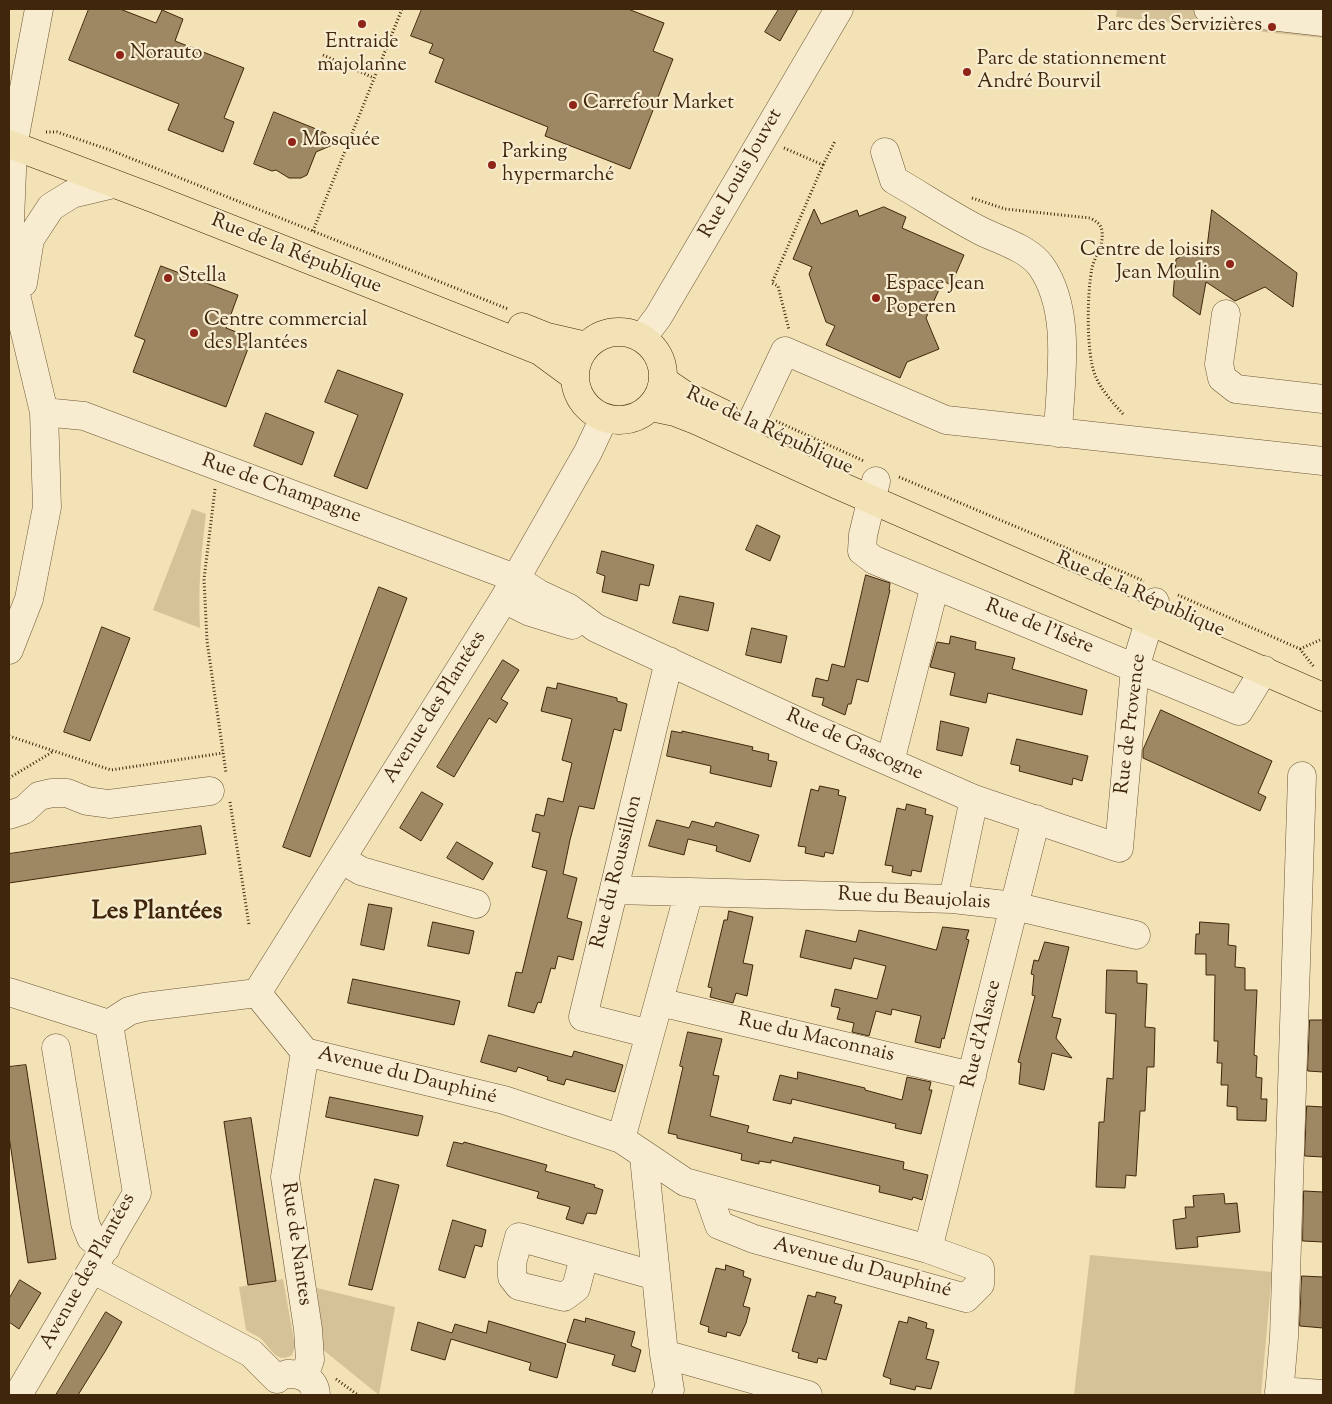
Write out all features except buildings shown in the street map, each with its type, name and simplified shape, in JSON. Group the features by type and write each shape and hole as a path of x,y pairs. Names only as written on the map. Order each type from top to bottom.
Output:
{"main road":[{"name":"Rue de la République","path":"11,145 540,351 574,376"},
{"name":"Rue de la République","path":"11,145 143,176 311,237 547,337 586,346"},
{"path":"612,332 622,332 642,338 659,356 664,380 660,395 651,407 641,415 629,420 617,421 604,418 592,412 582,402 576,390 574,376 577,360 586,346 603,335 612,332"},
{"name":"Rue de la République","path":"664,380 705,406 753,419 876,479 1156,599 1322,682"},
{"name":"Rue de la République","path":"651,407 675,412 876,479"},
{"name":"Rue de la République","path":"1156,599 1264,670 1322,682"}],"street":[{"path":"9,650 28,599 47,507 44,412 14,305 9,246 11,145 39,9"},
{"name":"Rue Louis Jouvet","path":"642,338 658,317 839,9"},
{"path":"1208,9 1323,22"},
{"path":"884,152 894,180 978,230 1021,250 1040,264 1051,284 1059,312 1061,352 1058,432"},
{"path":"14,305 30,240 51,207 72,194 114,184"},
{"path":"1226,314 1219,364 1222,378 1236,388 1323,399"},
{"path":"753,419 785,352 946,420 1323,461"},
{"path":"1060,385 1087,425 1109,438"},
{"name":"Rue de Champagne","path":"44,412 84,416 220,467 510,588"},
{"name":"Avenue des Plantées","path":"257,993 510,588 579,467 604,418"},
{"name":"Rue de l'Isère","path":"876,479 863,535 862,551 874,560 1238,711 1264,670"},
{"path":"890,762 935,585"},
{"name":"Rue de Gascogne","path":"510,588 539,594 570,608 596,628 974,799 1119,848"},
{"name":"Rue de Provence","path":"1119,848 1135,668 1156,599"},
{"name":"Rue du Roussillon","path":"650,1034 582,1017 669,660"},
{"path":"1302,776 1284,1327 1279,1393 1323,1394"},
{"path":"9,815 24,810 40,796 52,793 67,793 87,801 109,804 222,791"},
{"path":"954,899 974,799"},
{"name":"Rue d'Alsace","path":"928,1249 1036,819"},
{"path":"341,860 361,871 476,904"},
{"name":"Rue du Beaujolais","path":"614,890 954,899 1014,906 1136,935"},
{"path":"621,1139 689,892"},
{"path":"9,992 109,1024 129,1011 144,1007 257,993"},
{"name":"Avenue du Dauphiné","path":"257,993 305,1052 504,1100 621,1139 644,1157 685,1182 928,1249 980,1268 980,1284 966,1298 754,1239 719,1224 706,1188"},
{"name":"Rue du Maconnais","path":"659,1002 972,1076"},
{"name":"Avenue des Plantées","path":"18,1395 100,1259 137,1193 109,1024"},
{"path":"56,1048 85,1223 100,1259 250,1353 292,1386"},
{"name":"Rue de Nantes","path":"292,1386 310,1360 308,1329 285,1177 305,1052"},
{"path":"644,1157 664,1354 670,1390 666,1395"},
{"path":"584,1257 656,1276"},
{"path":"664,1354 808,1395"}],"path":[{"path":"311,237 402,9"},
{"path":"323,55 374,78"},
{"name":"Rue de la République","path":"11,145 44,132 57,132 138,161 311,237 512,310"},
{"path":"763,138 823,165"},
{"path":"785,352 791,339 778,286 772,283 835,141"},
{"name":"Rue de la République","path":"753,419 876,479 1156,599 1300,649 1322,682"},
{"path":"220,467 210,515 204,579 207,641 223,753 222,791 249,926"},
{"path":"1300,649 1320,640"},
{"path":"9,736 110,770 223,753"},
{"path":"9,778 54,751"}],"shaded area":[{"name":"Parc des Servizières","path":"1117,9 1323,9 1323,38 1116,17"},
{"path":"192,509 206,514 200,571 200,628 153,610"},
{"path":"1090,1255 1272,1272 1261,1395 1074,1395"},
{"path":"283,1279 295,1346 292,1355 282,1358 277,1356 260,1338 246,1330 239,1287"},
{"path":"317,1288 395,1307 379,1395 322,1349 323,1340"}],"place":[{"name":"Entraide majolanne","path":"362,24"},
{"name":"Parc des Servizières","path":"1272,27"},
{"name":"Norauto","path":"120,55"},
{"name":"Parc de stationnement André Bourvil","path":"967,72"},
{"name":"Carrefour Market","path":"573,105"},
{"name":"Mosquée","path":"292,142"},
{"name":"Parking hypermarché","path":"492,165"},
{"name":"Centre de loisirs Jean Moulin","path":"1230,264"},
{"name":"Stella","path":"168,278"},
{"name":"Espace Jean Poperen","path":"876,298"},
{"name":"Centre commercial des Plantées","path":"194,333"}],"district":[{"name":"Les Plantées","path":"157,914"}]}
